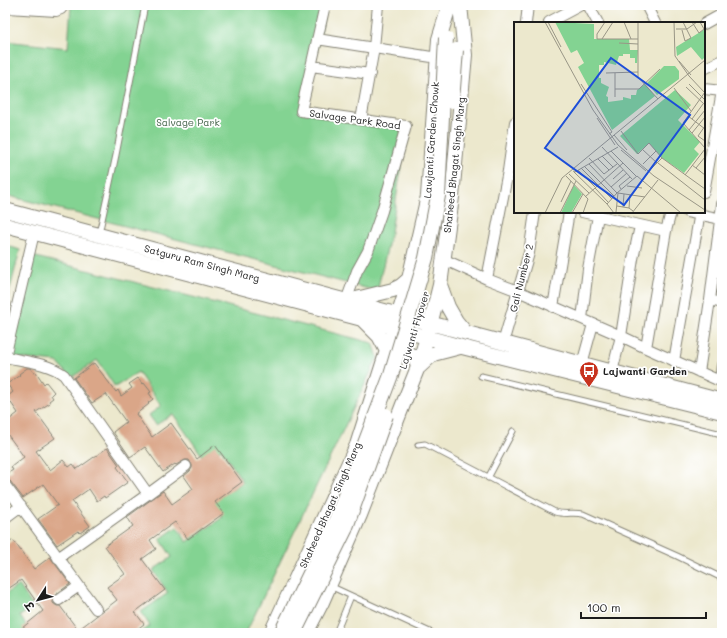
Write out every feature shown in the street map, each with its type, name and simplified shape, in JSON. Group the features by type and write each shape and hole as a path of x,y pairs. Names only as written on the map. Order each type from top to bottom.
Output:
{"main road":[{"name":"Lajwanti Flyover","path":"282,633 335,522 391,375 426,258 438,196 446,38 454,7"},
{"name":"Lajwanti Flyover","path":"294,633 344,530 399,380 434,265 446,197 456,50 454,7"},
{"name":"Lawjanti Garden Chowk","path":"396,322 410,279 428,196 439,40 454,7"},
{"name":"Shaheed Bhagat Singh Marg","path":"306,633 322,602 360,515 418,368 440,285 452,197 465,56 454,7"},
{"path":"428,196 434,203 446,204 452,197"},
{"name":"Satguru Ram Singh Marg","path":"5,210 346,301 396,322"},
{"name":"Satguru Ram Singh Marg","path":"5,225 362,319 396,322"},
{"path":"346,301 394,290 410,279"},
{"path":"440,285 448,307 464,340"},
{"path":"362,319 379,336 386,351 394,347 415,357 418,368 433,354 464,340 503,343 722,401"},
{"name":"Shaheed Bhagat Singh Marg","path":"272,633 358,446 396,322"},
{"path":"396,322 722,412"}],"street":[{"path":"7,7 56,11 61,9 64,5"},
{"name":"Salvage Park Road","path":"325,5 301,112 406,126 382,211 368,250 357,271 346,301"},
{"path":"361,120 374,48 378,5"},
{"path":"526,22 528,5"},
{"path":"549,22 581,5"},
{"path":"588,5 597,22"},
{"path":"649,6 653,22"},
{"path":"705,23 722,14"},
{"path":"317,39 438,58"},
{"path":"705,68 722,60"},
{"path":"311,66 370,74"},
{"path":"705,89 722,91 705,186"},
{"path":"487,279 512,171 514,138"},
{"path":"699,372 722,204"},
{"name":"Gali Number 2","path":"503,343 528,253 535,213"},
{"path":"553,306 569,213"},
{"path":"586,213 666,231"},
{"path":"646,348 666,231 671,213"},
{"path":"674,361 700,213 721,219"},
{"path":"582,319 588,269 598,216"},
{"path":"612,372 621,336 633,259 640,226"},
{"path":"34,232 5,357 46,366 64,375 148,494"},
{"path":"443,259 721,381 722,365"},
{"path":"710,300 722,303"},
{"path":"582,364 593,324"},
{"path":"58,558 186,466"},
{"path":"5,485 96,609"},
{"path":"5,518 21,506"},
{"path":"59,600 79,586"}],"lane":[{"path":"98,235 116,155 145,5"},
{"path":"481,376 722,434"},
{"path":"488,478 513,431"},
{"path":"418,445 425,444 555,512 562,514 583,514 722,578"},
{"path":"329,586 432,633"},
{"path":"336,633 351,596"}],"green space":[{"name":"Salvage Park","path":"71,5 326,5 305,112 407,130 391,232 377,291 5,195 5,41 68,48"},
{"path":"5,245 20,250 5,308"},
{"path":"32,256 373,343 378,357 246,633 140,633 150,626 141,612 168,593 153,570 172,557 160,539 177,527 187,542 223,517 213,502 243,482 221,449 205,460 173,414 156,425 149,415 161,406 138,372 115,387 97,360 71,378 57,362 8,357"},
{"path":"19,585 33,607 20,616 31,633 5,633 5,594"}],"building":[{"path":"94,363 116,392 118,390 121,396 132,388 129,384 138,378 143,384 144,383 151,392 149,393 153,399 136,414 152,437 171,423 197,459 215,445 242,482 215,502 224,513 188,539 175,522 150,540 156,549 142,559 165,590 135,612 144,624 132,633 26,633 22,628 43,611 21,580 5,591 5,546 13,540 34,569 50,557 70,584 55,595 53,603 60,606 78,630 117,600 107,587 125,574 105,546 133,526 127,517 163,491 172,504 193,489 184,476 192,468 189,460 185,460 176,465 175,464 163,472 145,447 130,457 113,432 126,422 106,394 92,403 74,378"},
{"path":"27,368 30,368 34,373 36,372 44,384 46,382 54,392 51,395 53,398 49,401 50,403 36,412 55,438 36,451 50,470 63,460 69,467 73,464 77,469 107,448 119,465 117,467 128,482 105,498 104,496 97,501 89,489 72,501 90,526 80,533 78,531 57,545 38,519 58,505 43,484 23,498 10,481 5,479 5,475 13,470 11,467 24,457 5,431 5,423 18,413 7,397 13,392 7,384"}],"place":[{"name":"Lajwanti Garden","path":"589,388"}]}
